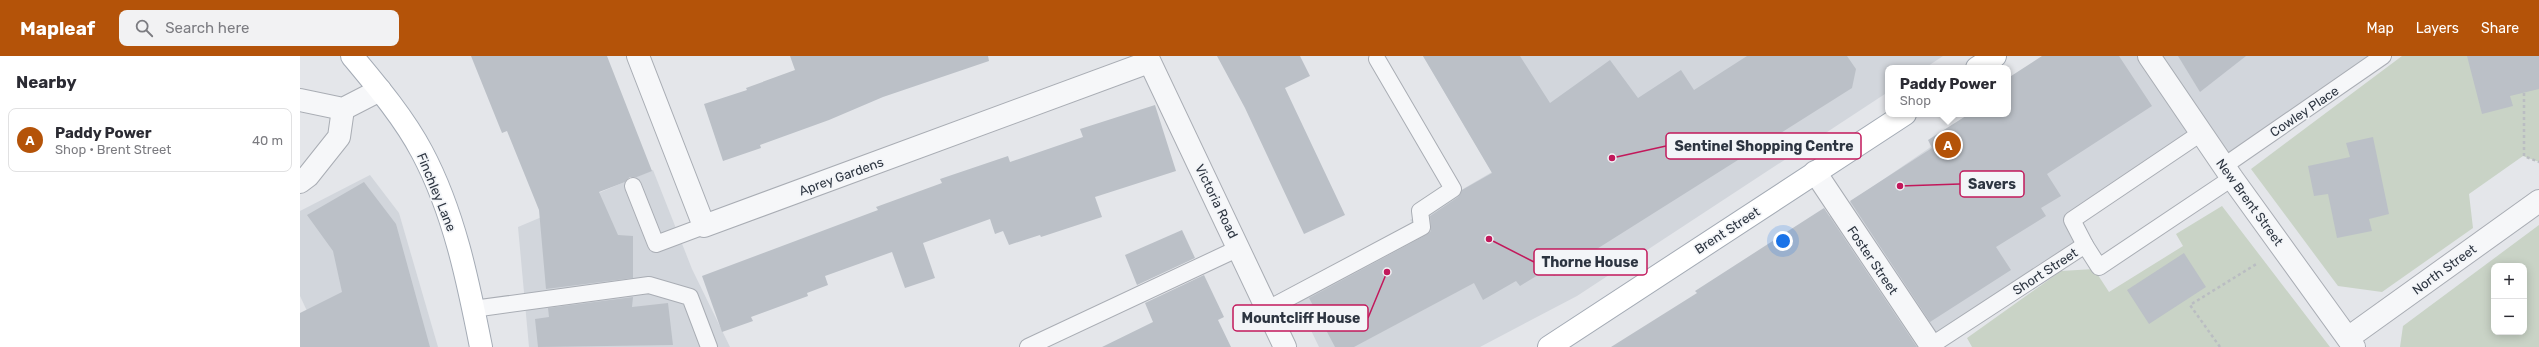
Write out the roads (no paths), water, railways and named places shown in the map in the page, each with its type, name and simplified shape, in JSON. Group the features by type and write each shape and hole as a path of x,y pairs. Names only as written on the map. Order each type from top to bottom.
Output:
{"main road":[{"name":"Finchley Lane","path":"352,56 380,90 422,152 450,218 481,347"},
{"path":"1982,65 1995,56"},
{"name":"Brent Street","path":"1548,347 1900,117"}],"street":[{"path":"638,56 704,226"},
{"name":"New Brent Street","path":"2149,56 2228,172 2351,343"},
{"name":"Aprey Gardens","path":"704,226 1148,59"},
{"name":"Victoria Road","path":"1148,59 1286,347"},
{"path":"300,100 343,110 380,90"},
{"path":"300,182 308,176 339,138 343,110"},
{"name":"Foster Street","path":"1815,172 1931,347"},
{"name":"North Street","path":"2351,343 2539,201"}],"lane":[{"name":"Cowley Place","path":"2228,172 2383,56"},
{"path":"1268,309 1422,227 1420,211 1453,190 1377,59"},
{"path":"2085,245 2072,220 2201,133"},
{"name":"Short Street","path":"1931,347 2085,245 2099,267 2228,172"},
{"path":"633,186 656,244 704,226"},
{"path":"1028,347 1239,248"},
{"path":"473,309 649,285 690,297 709,347"}],"place":[{"name":"Paddy Power","path":"1948,145"},
{"name":"Sentinel Shopping Centre","path":"1612,158"},
{"name":"Savers","path":"1900,186"},
{"name":"Thorne House","path":"1489,239"},
{"name":"Mountcliff House","path":"1387,272"}]}
